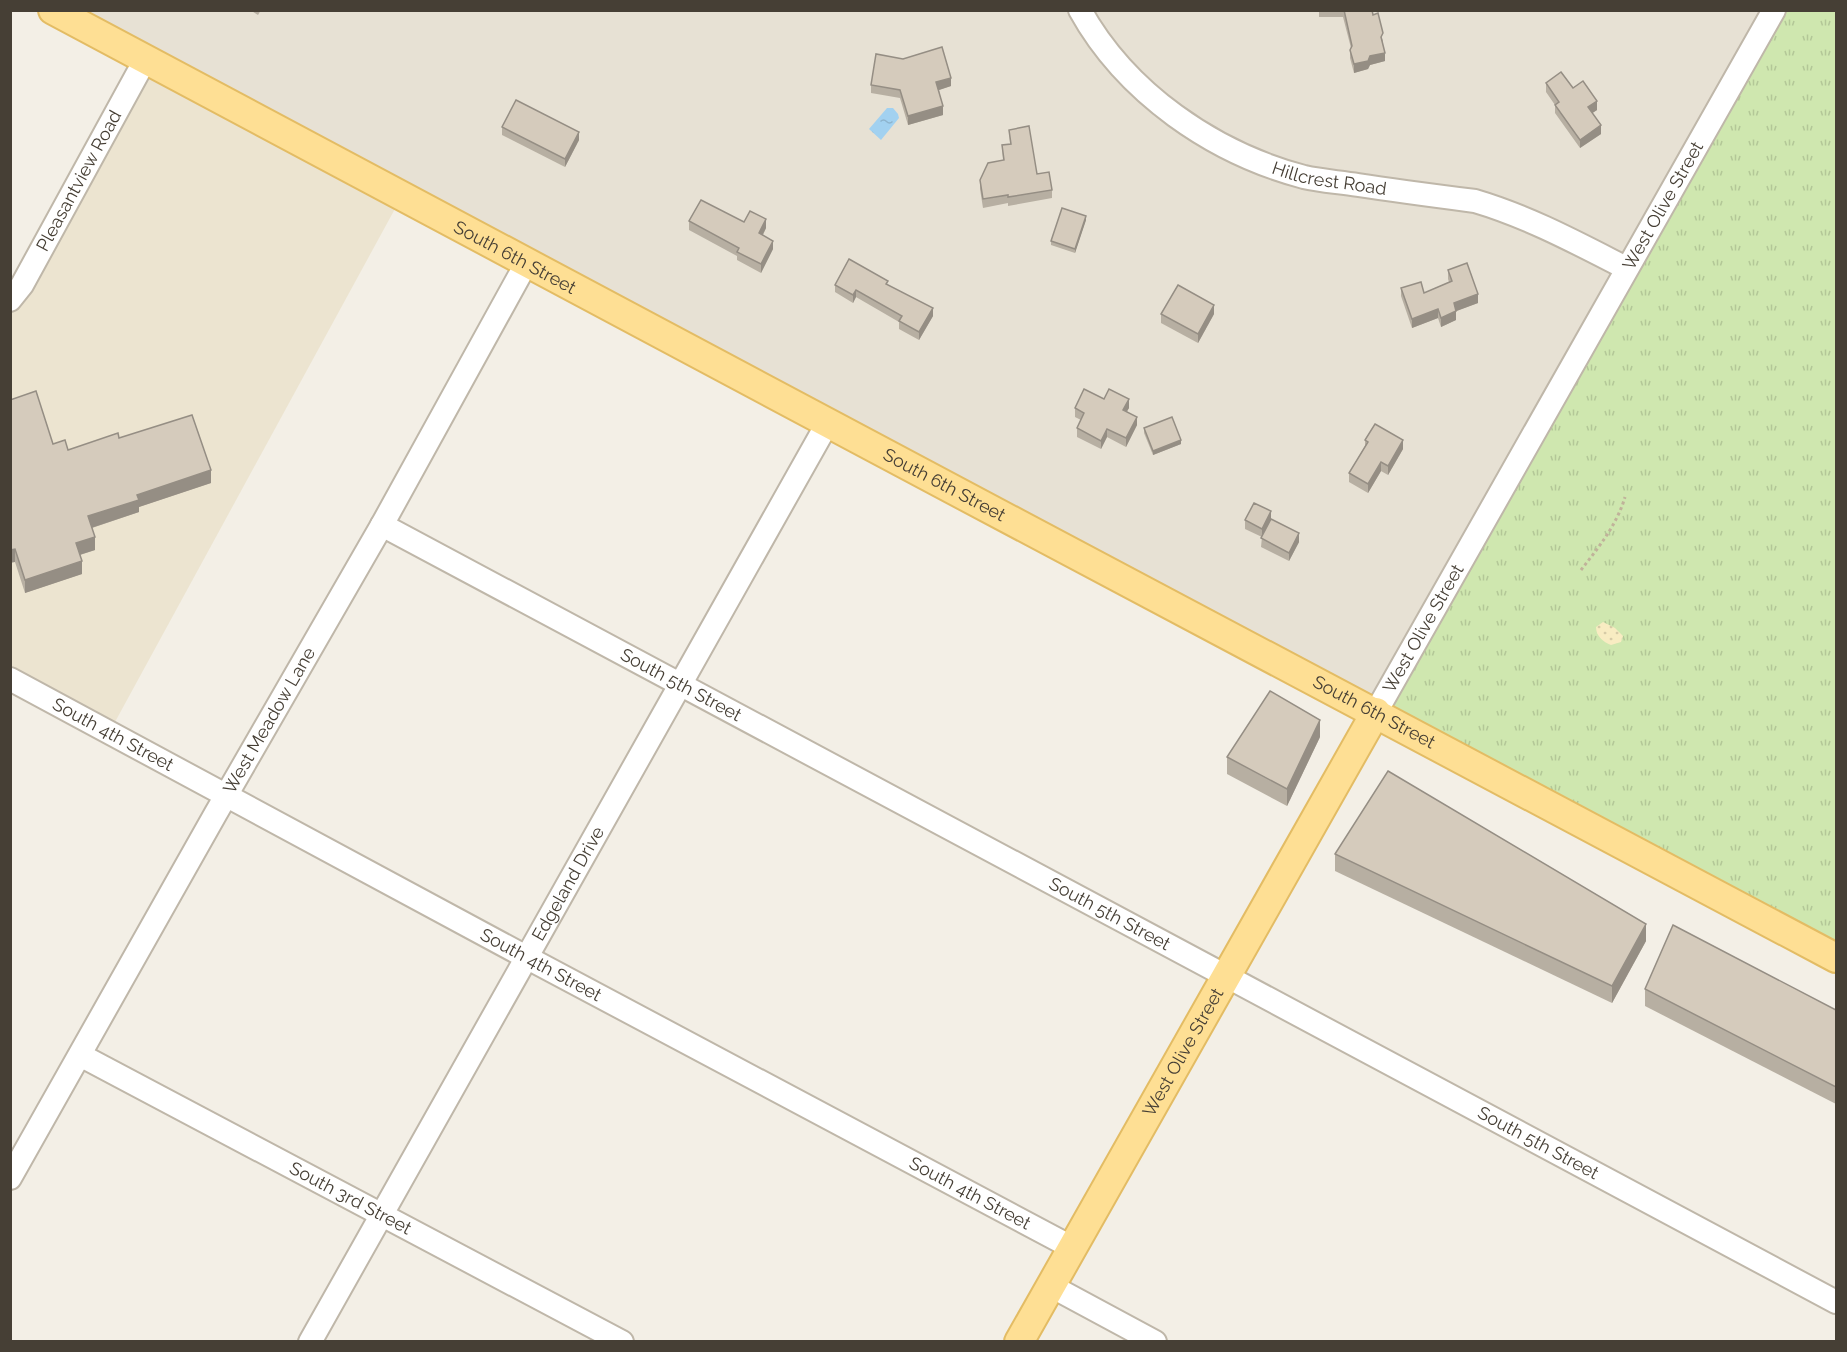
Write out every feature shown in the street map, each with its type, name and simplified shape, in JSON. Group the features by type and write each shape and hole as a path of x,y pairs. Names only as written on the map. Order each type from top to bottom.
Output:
{"main road":[{"name":"South 6th Street","path":"53,10 827,424 1376,712 1836,958"},
{"name":"West Olive Street","path":"1019,1341 1376,712"}],"street":[{"name":"Hillcrest Road","path":"1080,10 1104,48 1133,81 1164,107 1221,146 1267,165 1305,177 1475,201 1505,210 1562,235 1626,268"},
{"name":"West Olive Street","path":"1376,712 1774,10"},
{"name":"Pleasantview Road","path":"10,300 22,285 145,60"},
{"name":"West Meadow Lane","path":"10,1178 382,525 527,262"},
{"name":"Edgeland Drive","path":"310,1341 827,424"},
{"name":"South 5th Street","path":"382,525 1836,1302"},
{"name":"South 4th Street","path":"10,680 1073,1248"},
{"name":"South 3rd Street","path":"80,1055 622,1341"},
{"path":"1051,1286 1155,1341"}],"path":[{"path":"1581,570 1610,530 1621,512 1626,497"}],"shaded area":[{"path":"57,11 1776,11 1376,712"},
{"path":"145,60 402,196 109,733 11,679 10,300"}],"green space":[{"path":"1774,11 1836,11 1836,945 1376,712"}],"sand":[{"path":"1603,622 1615,628 1623,636 1621,642 1611,645 1600,638 1596,627"}],"water":[{"path":"887,108 893,108 899,118 881,140 869,129"}],"building":[{"path":"1344,10 1372,10 1373,15 1378,13 1385,53 1370,56 1368,61 1354,64"},
{"path":"942,47 951,78 936,82 943,106 908,116 900,90 871,85 876,54 903,59"},
{"path":"1561,72 1573,88 1583,81 1597,101 1588,107 1601,125 1580,140 1555,105 1559,102 1546,83"},
{"path":"516,100 579,132 565,159 502,127"},
{"path":"1029,126 1037,174 1049,172 1052,190 983,199 980,180 988,163 1004,160 1002,145 1011,144 1009,130"},
{"path":"701,200 744,222 750,211 766,219 759,233 773,241 761,264 737,252 739,248 689,221"},
{"path":"1062,208 1086,216 1075,249 1051,241"},
{"path":"849,259 888,281 886,284 933,308 919,332 899,321 902,316 856,290 853,295 835,285"},
{"path":"1467,263 1478,294 1454,303 1456,311 1441,318 1438,309 1412,319 1401,288 1421,282 1424,293 1452,281 1448,270"},
{"path":"1178,285 1214,305 1198,334 1161,314"},
{"path":"1084,389 1104,399 1109,389 1129,399 1123,410 1137,417 1126,438 1107,429 1101,441 1077,428 1084,413 1075,408"},
{"path":"36,391 53,444 65,440 68,450 118,433 119,438 192,415 211,470 137,495 139,500 88,516 95,537 76,543 82,561 25,580 15,549 10,550 10,400"},
{"path":"1172,417 1181,440 1153,451 1144,428"},
{"path":"1375,424 1403,440 1388,466 1381,462 1368,484 1349,473 1368,442 1365,440"},
{"path":"1254,503 1271,511 1262,529 1245,520"},
{"path":"1271,519 1299,533 1289,553 1261,538"},
{"path":"1270,691 1320,720 1287,789 1227,757"},
{"path":"1388,771 1646,924 1612,986 1335,854"},
{"path":"1673,925 1836,1010 1836,1087 1645,989"}]}
